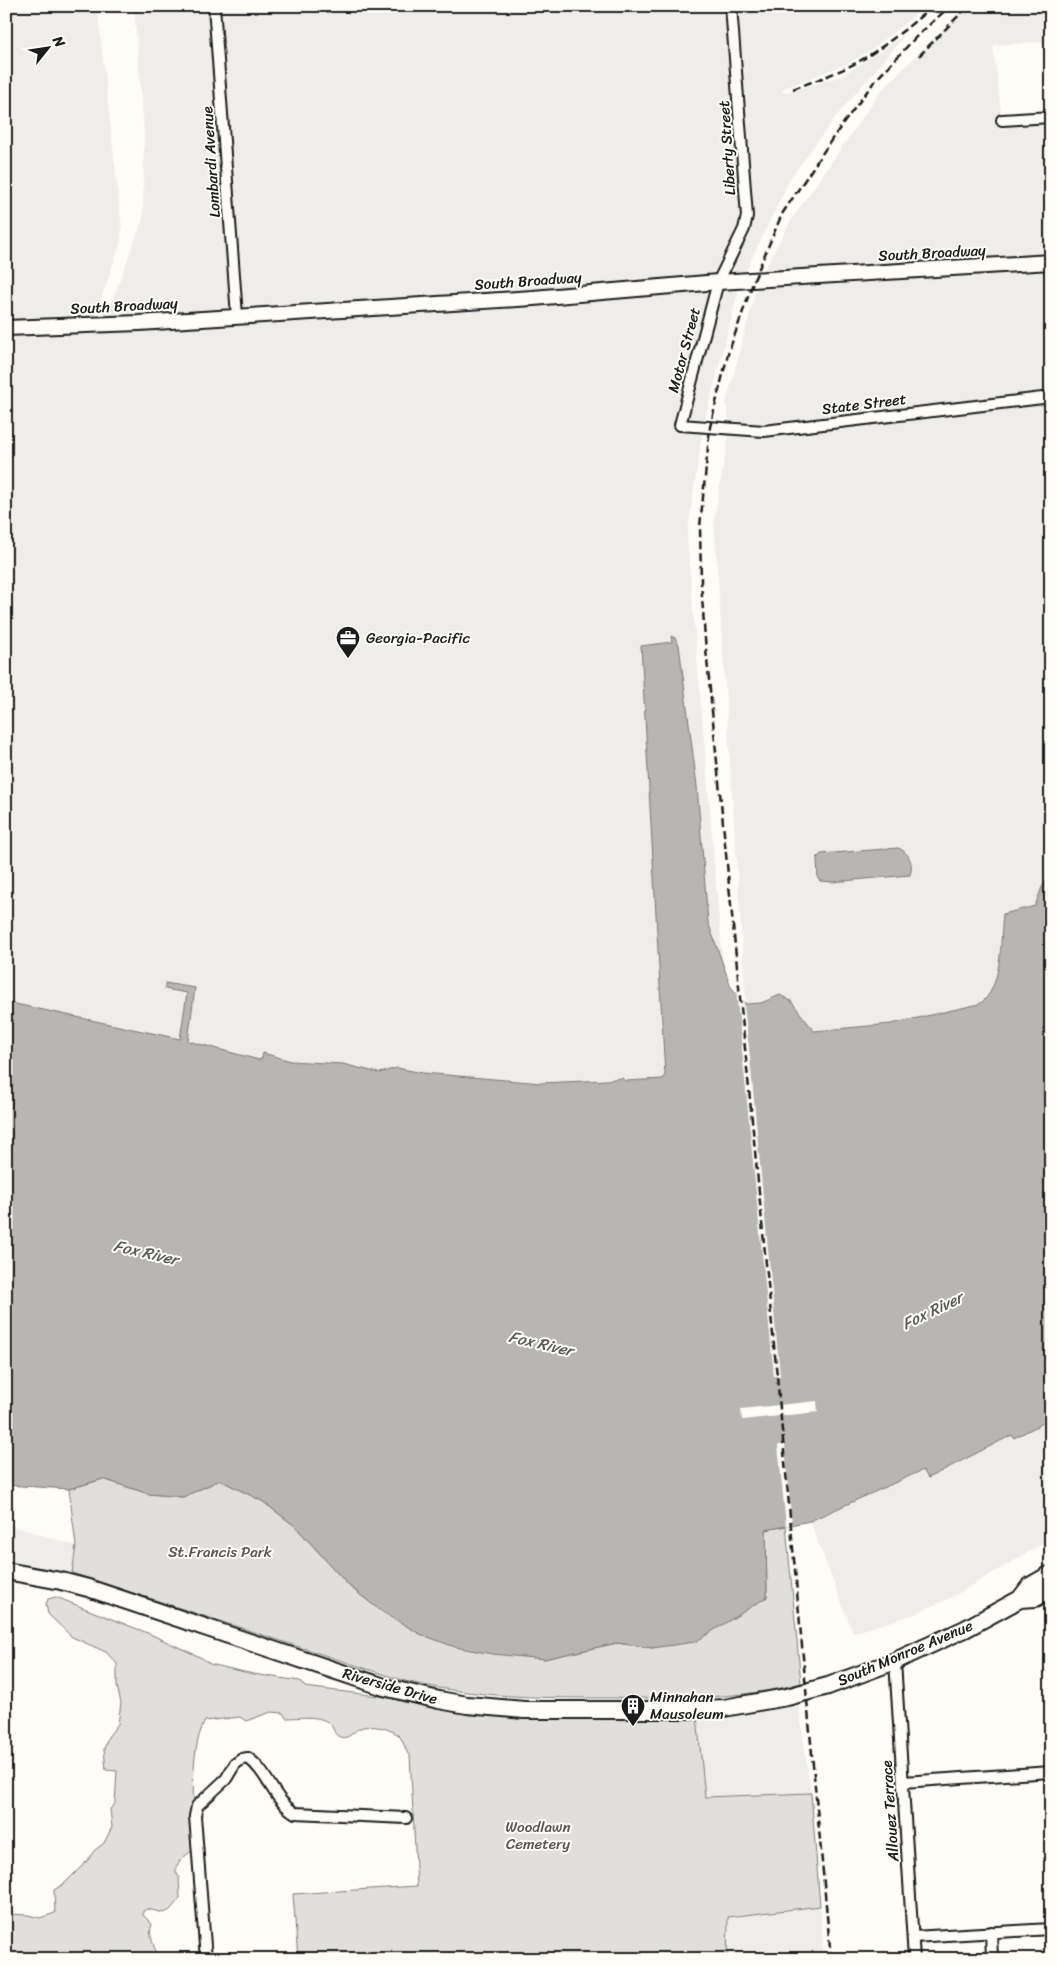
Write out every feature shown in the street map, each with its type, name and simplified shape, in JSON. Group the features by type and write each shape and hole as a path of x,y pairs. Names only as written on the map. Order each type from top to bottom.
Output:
{"main road":[{"name":"Riverside Drive","path":"6,1570 88,1588 384,1687 468,1705 524,1710 688,1710 724,1708 787,1697"},
{"name":"South Monroe Avenue","path":"787,1697 828,1686 895,1661 965,1630 1020,1599 1030,1586 1051,1574"},
{"name":"South Monroe Avenue","path":"1020,1599 1036,1598 1051,1590"}],"street":[{"name":"Lombardi Avenue","path":"214,6 237,316"},
{"name":"Liberty Street","path":"718,282 744,228 747,216 731,6"},
{"path":"1002,120 1051,116"},
{"name":"South Broadway","path":"6,328 148,322 532,298 718,282 1051,262"},
{"name":"Motor Street","path":"680,425 718,282"},
{"name":"State Street","path":"680,425 764,431 1051,396"},
{"name":"Allouez Terrace","path":"895,1661 914,1959"},
{"path":"206,1959 195,1816 197,1806 226,1779 235,1764 248,1758 255,1763 281,1802 295,1813 406,1818"},
{"path":"903,1782 1051,1772"},
{"path":"913,1937 1051,1929"},
{"path":"991,1932 992,1959"}],"shaded area":[{"path":"6,6 97,6 122,228 120,244 93,323 111,304 143,219 144,131 134,6 926,6 870,51 846,64 782,89 784,93 842,76 905,35 834,119 791,177 741,281 703,427 687,537 723,967 708,922 697,786 672,642 641,646 665,1076 663,1079 625,1081 622,1078 541,1083 423,1073 397,1068 379,1073 343,1064 291,1061 263,1054 259,1060 152,1033 6,1002"},
{"path":"970,6 1051,6 1051,42 993,45 1002,120 1043,117 1045,189 1051,189 1051,874 1042,887 1035,906 1003,914 996,981 987,999 979,1004 891,1024 814,1031 791,1001 780,995 761,1003 746,1004 714,519 730,429 726,403 759,279 792,219 881,91 938,34"},
{"path":"1051,1419 1051,1539 952,1597 912,1615 853,1633 810,1521 923,1470 928,1478 1012,1435 1014,1438"},
{"path":"6,1524 76,1546 71,1583 6,1571"},
{"path":"797,1695 811,1793 705,1797 697,1716"},
{"path":"820,1906 824,1959 727,1959 727,1917"}],"green space":[{"name":"St.Francis Park","path":"103,1479 149,1494 183,1497 220,1480 262,1501 295,1526 349,1586 381,1611 544,1659 617,1643 652,1648 767,1597 766,1530 786,1526 801,1683 755,1693 709,1697 588,1698 481,1694 401,1680 72,1573 76,1546 69,1489"},
{"name":"Woodlawn Cemetery","path":"56,1597 150,1634 202,1658 210,1664 253,1674 300,1681 305,1687 386,1697 407,1703 408,1701 697,1716 705,1797 811,1793 820,1906 728,1917 727,1959 298,1959 293,1894 417,1886 410,1755 400,1737 387,1729 364,1727 343,1738 336,1735 331,1725 322,1719 310,1717 286,1718 283,1713 271,1712 246,1721 240,1717 205,1721 199,1734 193,1784 193,1850 181,1859 176,1867 179,1877 180,1898 170,1910 164,1913 147,1909 143,1911 143,1915 152,1924 151,1937 158,1959 6,1959 6,1914 28,1915 40,1918 55,1913 54,1890 65,1883 88,1860 94,1851 104,1843 112,1827 110,1809 115,1804 117,1771 106,1770 104,1749 108,1737 118,1724 121,1703 117,1686 117,1664 106,1652 72,1637 48,1614 46,1604 48,1599"}],"water":[{"name":"Fox River","path":"671,636 675,638 679,645 697,786 708,922 731,987 746,1004 761,1003 780,995 791,1001 814,1031 891,1024 979,1004 987,997 996,976 999,964 1003,914 1035,906 1042,887 1051,874 1051,1419 1014,1438 1012,1435 928,1478 923,1470 810,1521 766,1530 767,1597 695,1642 652,1648 617,1643 544,1659 492,1654 455,1647 420,1634 381,1611 349,1586 295,1526 262,1501 220,1480 183,1497 149,1494 103,1479 69,1489 6,1485 6,1002 180,1039 187,993 165,989 165,983 195,988 188,1041 259,1060 262,1058 263,1053 291,1061 343,1064 379,1073 397,1068 423,1073 541,1083 622,1078 625,1081 663,1079 665,1075 641,646 672,642"},
{"path":"898,848 905,852 910,859 910,875 832,882 820,881 818,879 817,858 821,854"}],"pier":[{"path":"736,989 743,997 749,1048 780,1376 774,1376"},
{"path":"817,1401 818,1412 742,1420 741,1409"},
{"path":"778,1445 785,1445 792,1525 786,1526"}],"railway":[{"path":"793,89 833,74 862,60 895,37 933,6"},
{"path":"831,1959 777,1376 705,639 700,527 710,427 728,354 754,280 782,214 834,136 874,82 916,37 950,6"},
{"path":"919,56 968,6"}],"place":[{"name":"Georgia-Pacific","path":"348,659"},
{"name":"Minnahan Mausoleum","path":"633,1727"}]}
